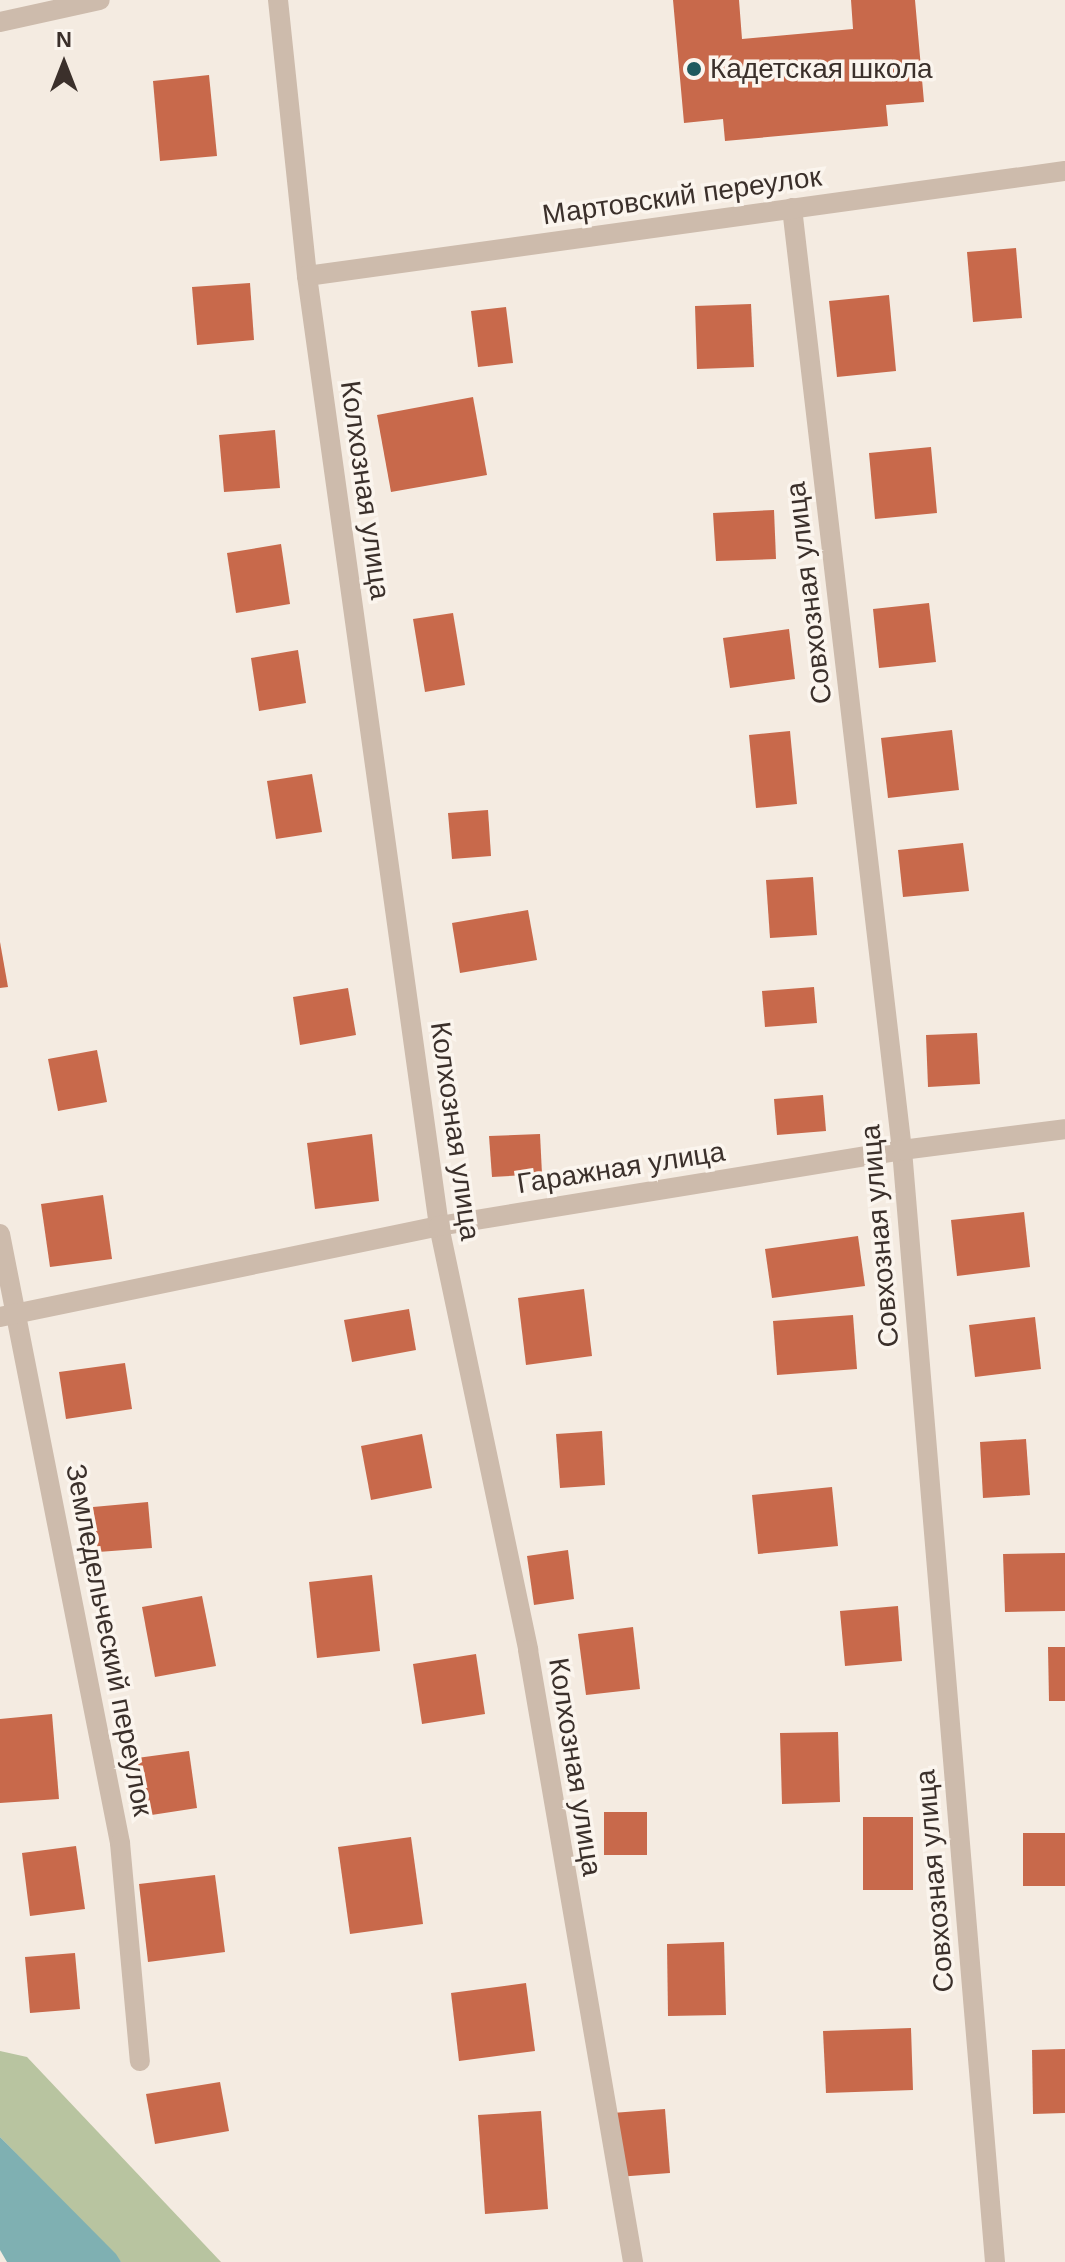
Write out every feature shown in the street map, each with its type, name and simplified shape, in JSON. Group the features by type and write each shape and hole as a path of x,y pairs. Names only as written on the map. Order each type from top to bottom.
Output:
{"street":[{"path":"0,22 100,0"},
{"name":"Колхозная улица","path":"278,0 307,276 439,1226 528,1650 633,2262"},
{"name":"Мартовский переулок","path":"307,276 1065,171"},
{"name":"Совхозная улица","path":"792,208 902,1150 995,2262"},
{"name":"Гаражная улица","path":"8,1316 439,1226 902,1150 1065,1129"},
{"name":"Земледельческий переулок","path":"0,1234 8,1316 120,1843 140,2061"}],"green space":[{"path":"0,2051 27,2057 221,2262 121,2262 0,2137"}],"water":[{"path":"0,2137 121,2262 7,2262 0,2250"}],"building":[{"path":"673,0 739,0 742,39 853,29 851,0 915,0 924,102 886,105 888,126 725,141 723,119 684,123"},
{"path":"209,75 217,156 160,161 153,81"},
{"path":"1016,248 1022,318 973,322 967,252"},
{"path":"250,283 254,340 197,345 192,287"},
{"path":"889,295 896,371 837,377 829,301"},
{"path":"751,304 754,367 697,369 695,306"},
{"path":"506,307 513,363 478,367 471,311"},
{"path":"473,397 487,475 391,492 377,415"},
{"path":"275,430 280,488 224,492 219,435"},
{"path":"931,447 937,513 875,519 869,453"},
{"path":"774,510 776,559 716,561 713,513"},
{"path":"281,544 290,604 236,613 227,553"},
{"path":"929,603 936,662 879,668 873,609"},
{"path":"453,613 465,685 425,692 413,619"},
{"path":"789,629 795,679 730,688 723,638"},
{"path":"298,650 306,703 259,711 251,658"},
{"path":"952,730 959,790 888,798 881,738"},
{"path":"790,731 797,804 756,808 749,735"},
{"path":"312,774 322,832 276,839 267,781"},
{"path":"488,810 491,856 452,859 448,813"},
{"path":"963,843 969,891 903,897 898,850"},
{"path":"813,877 817,935 770,938 766,880"},
{"path":"528,910 537,960 460,973 452,923"},
{"path":"0,942 8,987 0,988"},
{"path":"814,987 817,1023 765,1027 762,991"},
{"path":"348,988 356,1035 300,1045 293,997"},
{"path":"977,1033 980,1084 928,1087 926,1035"},
{"path":"97,1050 107,1102 58,1111 48,1059"},
{"path":"823,1095 826,1131 777,1135 774,1099"},
{"path":"372,1134 379,1201 315,1209 307,1143"},
{"path":"540,1134 542,1174 492,1177 489,1136"},
{"path":"103,1195 112,1259 50,1267 41,1204"},
{"path":"1024,1212 1030,1267 957,1276 951,1220"},
{"path":"858,1236 865,1286 772,1298 765,1249"},
{"path":"584,1289 592,1356 526,1365 518,1298"},
{"path":"409,1309 416,1350 352,1362 344,1320"},
{"path":"853,1315 857,1369 777,1375 773,1321"},
{"path":"1035,1317 1041,1369 975,1377 969,1325"},
{"path":"125,1363 132,1409 66,1419 59,1372"},
{"path":"602,1431 605,1485 560,1488 556,1434"},
{"path":"422,1434 432,1488 371,1500 361,1446"},
{"path":"1026,1439 1030,1495 983,1498 980,1442"},
{"path":"832,1487 838,1546 758,1554 752,1495"},
{"path":"148,1502 152,1548 98,1552 93,1507"},
{"path":"568,1550 574,1599 534,1605 527,1556"},
{"path":"1065,1553 1065,1611 1005,1612 1003,1554"},
{"path":"372,1575 380,1651 317,1658 309,1582"},
{"path":"202,1596 216,1666 155,1677 142,1607"},
{"path":"898,1606 902,1661 845,1666 840,1611"},
{"path":"633,1627 640,1689 586,1695 578,1634"},
{"path":"1048,1647 1065,1647 1065,1701 1049,1701"},
{"path":"476,1654 485,1714 422,1724 413,1664"},
{"path":"52,1714 59,1799 0,1803 0,1719"},
{"path":"838,1732 840,1802 782,1804 780,1733"},
{"path":"189,1751 197,1808 145,1816 137,1758"},
{"path":"604,1812 647,1812 647,1855 604,1855"},
{"path":"863,1817 913,1817 913,1890 863,1890"},
{"path":"1023,1833 1065,1833 1065,1886 1023,1886"},
{"path":"411,1837 423,1924 350,1934 338,1847"},
{"path":"76,1846 85,1909 30,1916 22,1853"},
{"path":"215,1875 225,1952 148,1962 139,1884"},
{"path":"724,1942 726,2015 668,2016 667,1944"},
{"path":"75,1953 80,2009 30,2013 25,1957"},
{"path":"526,1983 535,2051 459,2061 451,1993"},
{"path":"911,2028 913,2090 826,2093 823,2031"},
{"path":"1065,2049 1065,2113 1033,2114 1032,2050"},
{"path":"220,2082 229,2131 155,2144 146,2094"},
{"path":"665,2109 670,2173 617,2177 612,2113"},
{"path":"541,2111 548,2209 485,2214 478,2115"}],"place":[{"name":"Кадетская школа","path":"694,69"}]}
